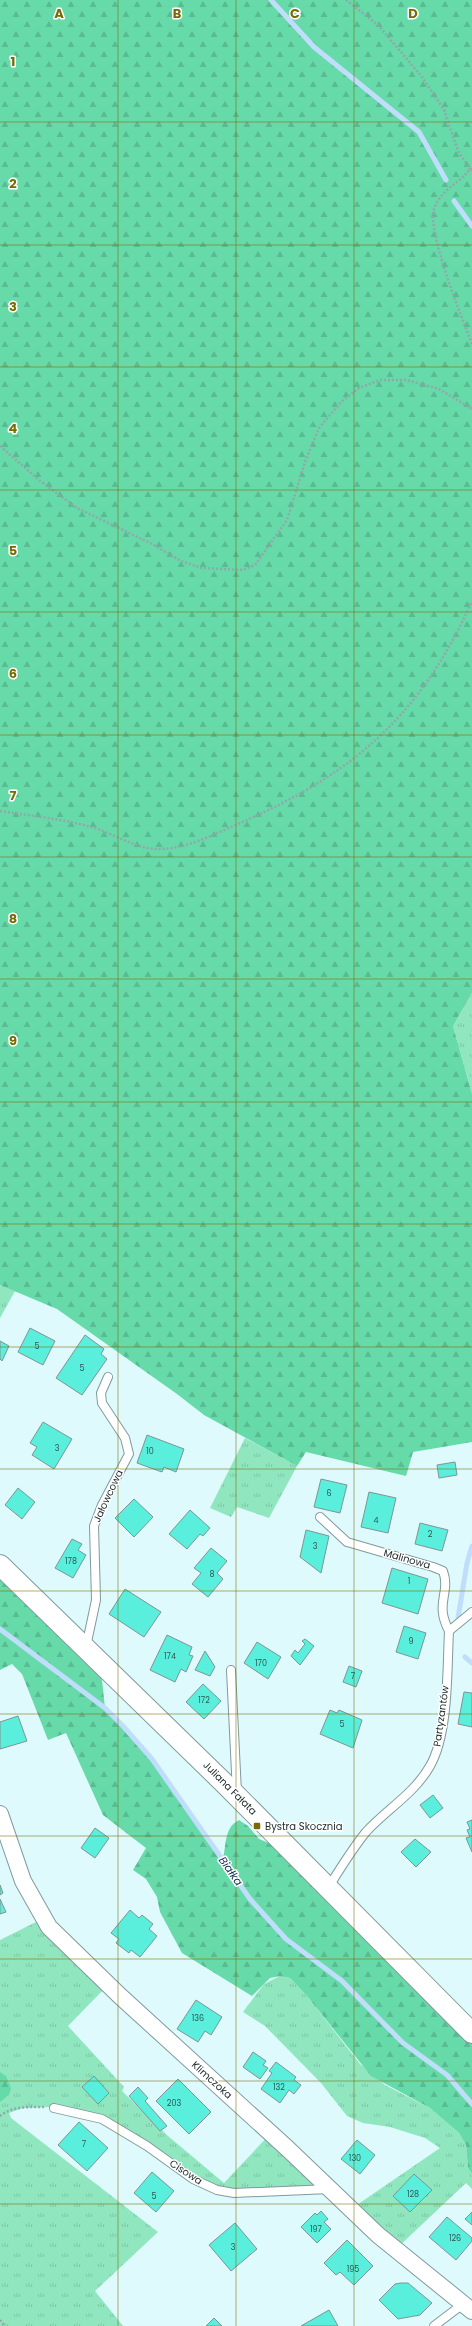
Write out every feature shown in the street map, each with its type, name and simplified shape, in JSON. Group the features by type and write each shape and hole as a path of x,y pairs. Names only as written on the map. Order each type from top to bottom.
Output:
{"street":[{"name":"Juliana Fałata","path":"0,1565 238,1796 472,2033"},
{"name":"Klimczoka","path":"0,1814 23,1881 49,1927 120,1996 331,2189 378,2235 468,2307"}],"lane":[{"name":"Jałowcowa","path":"86,1648 96,1600 94,1526 102,1505 129,1454 125,1438 102,1403 102,1393 108,1378"},
{"name":"Malinowa","path":"320,1517 347,1542 433,1566 442,1571 446,1580 441,1605 443,1619 449,1631"},
{"path":"449,1631 472,1612"},
{"name":"Partyzantów","path":"328,1888 366,1833 417,1784 430,1766 439,1745 445,1698 449,1631"},
{"path":"231,1670 238,1796"},
{"name":"Cisowa","path":"54,2108 102,2119 147,2146 193,2178 217,2190 234,2194 331,2189"},
{"path":"434,2326 468,2307"}],"path":[{"path":"346,0 378,24 422,77 444,110 458,150 471,169 464,177 454,182 437,204 434,209 434,227 453,292 472,344"},
{"path":"0,446 39,480 77,508 152,544 181,561 202,568 243,570 254,565 287,520 306,459 320,428 341,402 359,388 380,380 406,380 439,389 472,409"},
{"path":"0,811 66,821 114,834 154,849 173,848 196,842 274,808 314,786 346,764 378,740 404,713 431,675 462,623 472,601"},
{"path":"0,2116 6,2111 23,2108 54,2108"},
{"path":"0,2320 5,2326"}],"green space":[{"path":"0,0 472,0 472,993 453,1026 472,1094 472,1442 413,1452 406,1476 306,1452 297,1466 204,1415 177,1394 57,1309 0,1285"},
{"path":"472,993 472,1094 453,1026"},
{"path":"0,1285 15,1291 0,1318"},
{"path":"245,1438 297,1466 269,1518 237,1507 231,1517 210,1508"},
{"path":"0,1579 95,1666 102,1680 105,1708 152,1759 222,1862 226,1838 230,1828 239,1820 248,1826 259,1839 274,1845 472,2033 472,2174 468,2168 466,2145 459,2133 430,2108 371,2076 307,1996 290,1978 280,1976 270,1978 252,1996 182,1953 160,1912 157,1897 146,1879 133,1870 146,1848 103,1815 66,1733 48,1740 22,1674 12,1664 0,1670"},
{"path":"44,1918 108,1985 68,2026 124,2087 122,2091 168,2136 224,2183 271,2133 331,2189 217,2190 142,2143 77,2111 48,2107 23,2108 9,2113 11,2118 158,2232 95,2291 123,2326 0,2326 0,1940"},
{"path":"280,1976 290,1978 307,1996 360,2064 385,2085 430,2108 459,2133 466,2145 468,2168 472,2174 472,2189 466,2183 396,2249 351,2209 440,2148 425,2138 390,2127 363,2123 347,2116 321,2083 265,2026 243,2012 264,1984"},
{"path":"0,2072 6,2076 11,2088 9,2095 0,2102"}],"building":[{"path":"30,1328 55,1341 43,1365 18,1352"},
{"path":"85,1335 104,1349 101,1354 107,1359 82,1395 56,1378"},
{"path":"0,1341 9,1346 2,1361 0,1359"},
{"path":"43,1422 72,1439 54,1469 32,1455 37,1447 30,1443"},
{"path":"147,1435 184,1449 176,1472 164,1467 162,1472 137,1463"},
{"path":"455,1462 457,1475 439,1478 437,1465"},
{"path":"321,1479 347,1485 340,1513 314,1507"},
{"path":"18,1488 35,1502 22,1519 5,1505"},
{"path":"369,1492 396,1498 388,1533 361,1527"},
{"path":"134,1499 153,1517 134,1537 115,1518"},
{"path":"190,1510 210,1528 203,1536 200,1534 187,1549 169,1534"},
{"path":"420,1523 448,1530 442,1551 415,1544"},
{"path":"306,1530 329,1536 321,1573 300,1557"},
{"path":"72,1539 82,1544 78,1550 86,1555 73,1578 55,1568"},
{"path":"211,1548 227,1561 217,1573 223,1579 208,1597 192,1584 201,1573 194,1568"},
{"path":"392,1568 428,1579 418,1614 382,1603"},
{"path":"125,1589 161,1612 144,1637 109,1614"},
{"path":"404,1626 426,1633 418,1659 396,1652"},
{"path":"167,1635 192,1647 189,1655 193,1656 186,1672 181,1669 175,1682 150,1670"},
{"path":"305,1639 314,1646 300,1665 291,1656 295,1650 298,1653 305,1644 302,1641"},
{"path":"257,1642 281,1657 268,1679 244,1663"},
{"path":"205,1651 215,1667 210,1676 195,1670"},
{"path":"349,1666 362,1671 356,1687 343,1682"},
{"path":"203,1684 221,1701 204,1719 186,1702"},
{"path":"464,1692 472,1693 472,1727 458,1724"},
{"path":"330,1710 337,1713 339,1710 362,1720 353,1748 320,1734"},
{"path":"18,1716 27,1741 0,1749 0,1722"},
{"path":"433,1795 443,1808 430,1818 420,1805"},
{"path":"472,1820 472,1852 466,1838 470,1837 467,1830 470,1829 467,1822"},
{"path":"95,1828 109,1838 95,1858 81,1848"},
{"path":"415,1839 431,1852 416,1867 401,1852"},
{"path":"0,1885 3,1893 0,1895"},
{"path":"0,1899 6,1912 0,1914"},
{"path":"130,1910 139,1918 142,1915 153,1924 149,1929 157,1936 140,1957 131,1950 129,1953 116,1943 119,1939 111,1933"},
{"path":"196,2000 222,2017 211,2035 205,2031 198,2042 177,2029"},
{"path":"253,2052 266,2061 263,2065 268,2068 260,2079 243,2067"},
{"path":"276,2062 296,2077 294,2080 301,2085 294,2094 289,2090 280,2103 261,2089 272,2073 269,2071"},
{"path":"94,2076 109,2093 98,2104 82,2087"},
{"path":"178,2079 211,2112 189,2134 156,2101"},
{"path":"138,2087 148,2098 145,2101 167,2126 160,2131 129,2096"},
{"path":"79,2122 108,2148 87,2171 58,2145"},
{"path":"357,2140 375,2155 360,2174 341,2159"},
{"path":"152,2172 174,2191 156,2212 134,2193"},
{"path":"414,2174 432,2190 410,2212 393,2196"},
{"path":"321,2211 328,2219 324,2222 331,2229 317,2243 301,2227 315,2213 317,2215"},
{"path":"472,2212 472,2225 465,2219"},
{"path":"447,2217 472,2238 472,2241 456,2260 429,2237"},
{"path":"235,2223 257,2249 231,2271 209,2245"},
{"path":"347,2240 373,2266 354,2285 340,2272 336,2275 324,2263"},
{"path":"408,2283 432,2303 420,2315 398,2319 379,2300 395,2284"},
{"path":"329,2310 338,2326 301,2326"},
{"path":"214,2318 222,2326 206,2326"}],"waterway":[{"path":"271,0 314,47 419,132 446,180"},
{"path":"454,201 472,226"},
{"path":"458,1618 467,1563 472,1546"},
{"name":"Białka","path":"0,1629 105,1708 123,1726 152,1759 250,1899 286,1939 342,1981 403,2043 447,2075 472,2104"},
{"path":"465,1657 472,1663"}],"place":[{"name":"Bystra Skocznia","path":"257,1826"}]}
